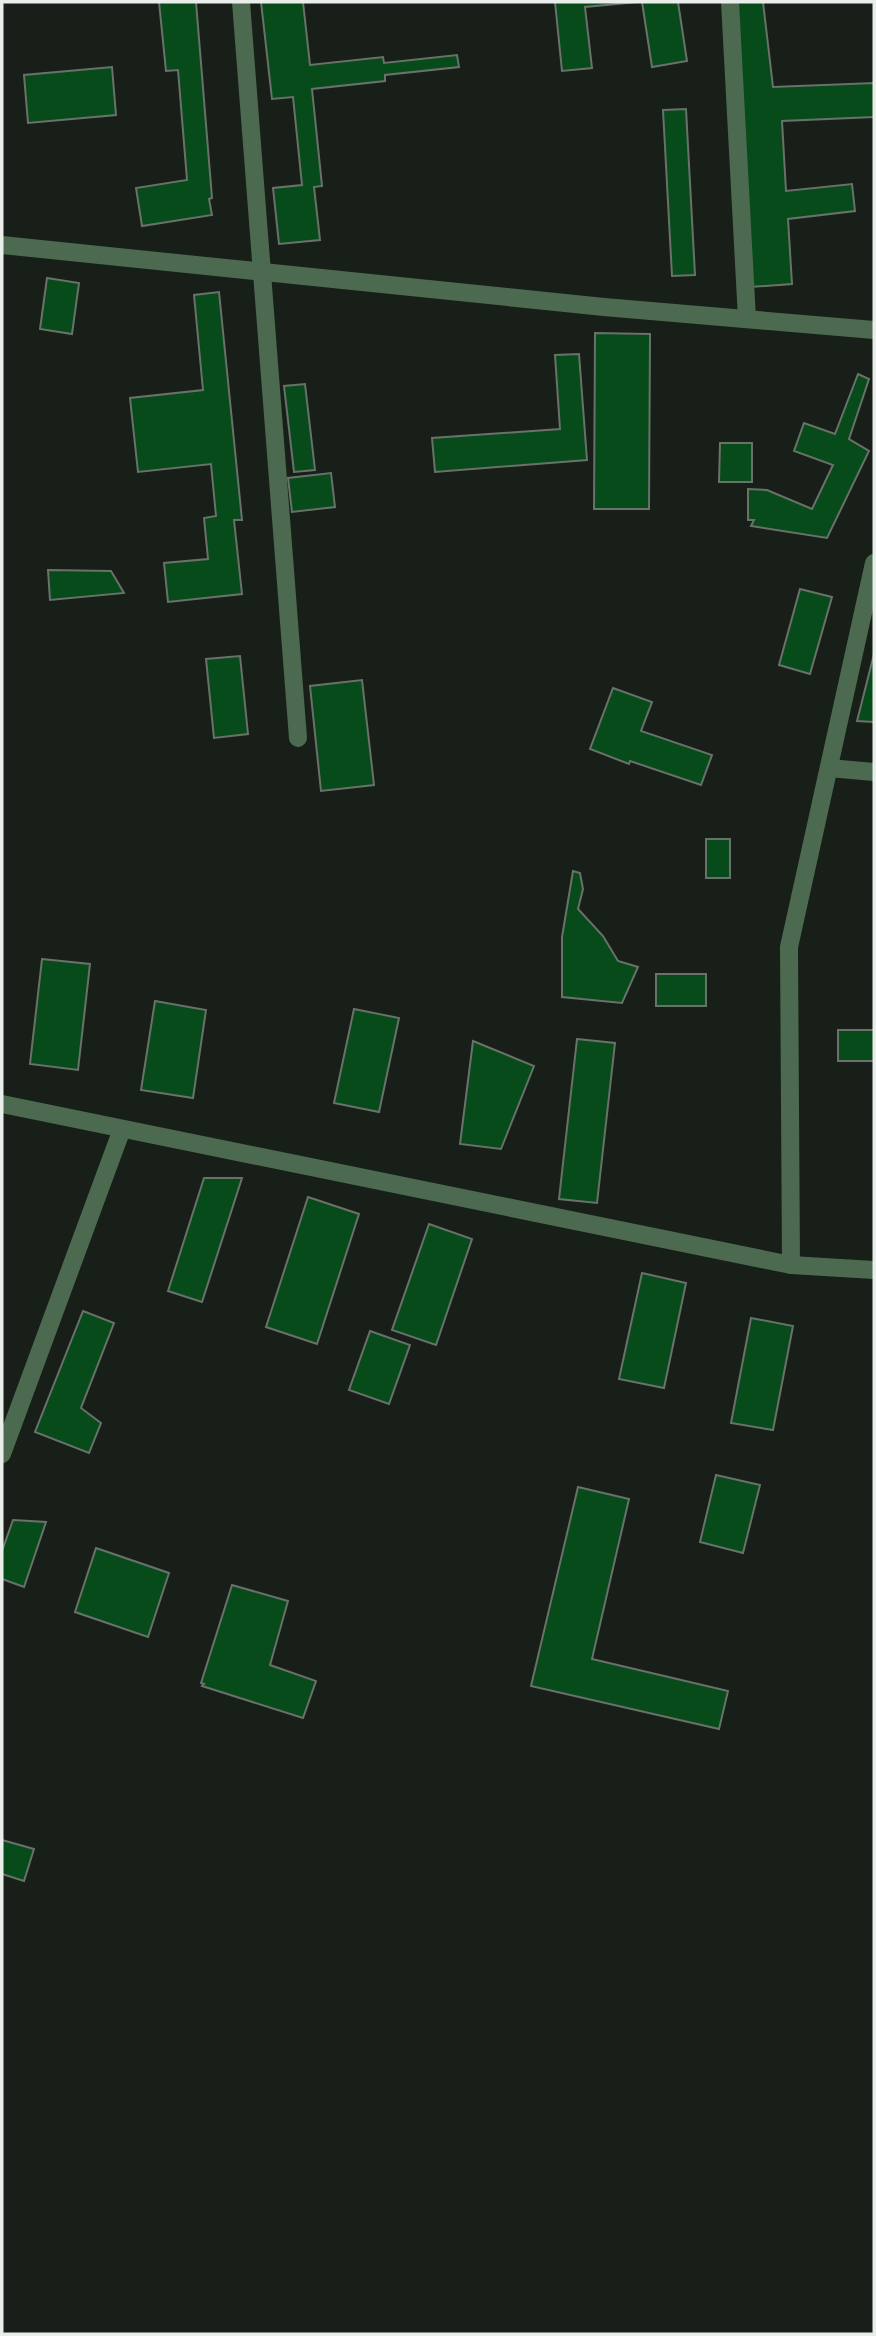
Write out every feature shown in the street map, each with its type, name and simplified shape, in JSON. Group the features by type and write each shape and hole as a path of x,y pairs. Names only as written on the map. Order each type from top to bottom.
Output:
{"street":[{"path":"241,2 298,738"},
{"path":"730,2 747,319"},
{"path":"2,245 874,330"},
{"path":"791,1265 789,947 874,563"},
{"path":"829,768 874,772"},
{"path":"2,1104 791,1265 874,1270"},
{"path":"2,1454 122,1129"}],"building":[{"path":"159,2 196,2 212,215 142,226 136,188 187,180 178,70 166,71"},
{"path":"261,2 303,2 310,65 383,57 384,63 457,55 459,67 385,75 385,81 312,89 322,186 314,187 320,240 279,244 273,188 302,185 293,97 272,99"},
{"path":"555,2 638,2 585,7 592,68 562,71"},
{"path":"642,2 678,2 687,61 652,67"},
{"path":"734,2 763,2 773,87 874,83 874,117 782,121 786,191 852,184 855,211 788,219 792,284 750,287"},
{"path":"112,67 116,115 28,123 24,75"},
{"path":"686,109 695,275 672,276 663,110"},
{"path":"47,278 79,283 72,334 40,329"},
{"path":"219,292 242,520 234,520 242,594 168,602 164,563 208,559 204,518 216,516 211,464 138,472 130,398 203,390 194,295"},
{"path":"595,333 650,334 649,509 594,509"},
{"path":"579,354 587,460 435,472 432,438 560,429 555,355"},
{"path":"858,374 869,379 849,439 869,451 827,538 751,526 754,520 748,520 748,489 767,490 812,509 833,465 794,451 804,423 835,434"},
{"path":"305,384 315,470 294,472 284,386"},
{"path":"720,443 752,443 752,482 719,482"},
{"path":"331,473 335,507 292,512 288,478"},
{"path":"48,570 111,571 124,593 50,600"},
{"path":"800,589 832,597 810,674 779,665"},
{"path":"874,654 874,722 857,721"},
{"path":"240,656 248,734 214,738 206,659"},
{"path":"362,680 374,785 321,791 310,686"},
{"path":"613,688 652,702 641,731 712,755 701,785 630,761 629,764 590,749"},
{"path":"706,839 730,839 730,878 706,878"},
{"path":"573,871 580,873 583,889 578,909 603,936 618,961 638,967 622,1003 562,997 562,937"},
{"path":"42,959 90,964 78,1070 30,1064"},
{"path":"656,974 706,974 706,1006 656,1006"},
{"path":"155,1001 206,1010 193,1098 141,1090"},
{"path":"354,1009 399,1018 379,1112 334,1103"},
{"path":"838,1030 874,1030 874,1061 838,1061"},
{"path":"577,1039 615,1043 597,1203 559,1199"},
{"path":"473,1041 534,1066 501,1149 460,1144"},
{"path":"204,1178 242,1178 202,1302 168,1291"},
{"path":"308,1197 359,1214 317,1344 266,1327"},
{"path":"429,1224 472,1239 436,1345 392,1330"},
{"path":"642,1273 686,1283 664,1388 619,1379"},
{"path":"83,1311 114,1323 81,1408 101,1423 89,1453 35,1432"},
{"path":"751,1318 793,1326 773,1430 731,1423"},
{"path":"370,1331 410,1345 389,1404 349,1390"},
{"path":"716,1475 760,1485 743,1553 700,1542"},
{"path":"578,1487 629,1499 592,1659 728,1691 719,1729 531,1686"},
{"path":"13,1520 46,1522 24,1587 2,1579 2,1551"},
{"path":"96,1548 169,1573 148,1637 75,1612"},
{"path":"232,1585 288,1601 270,1665 316,1681 303,1718 202,1686"},
{"path":"2,1840 34,1849 24,1881 2,1874"}]}
